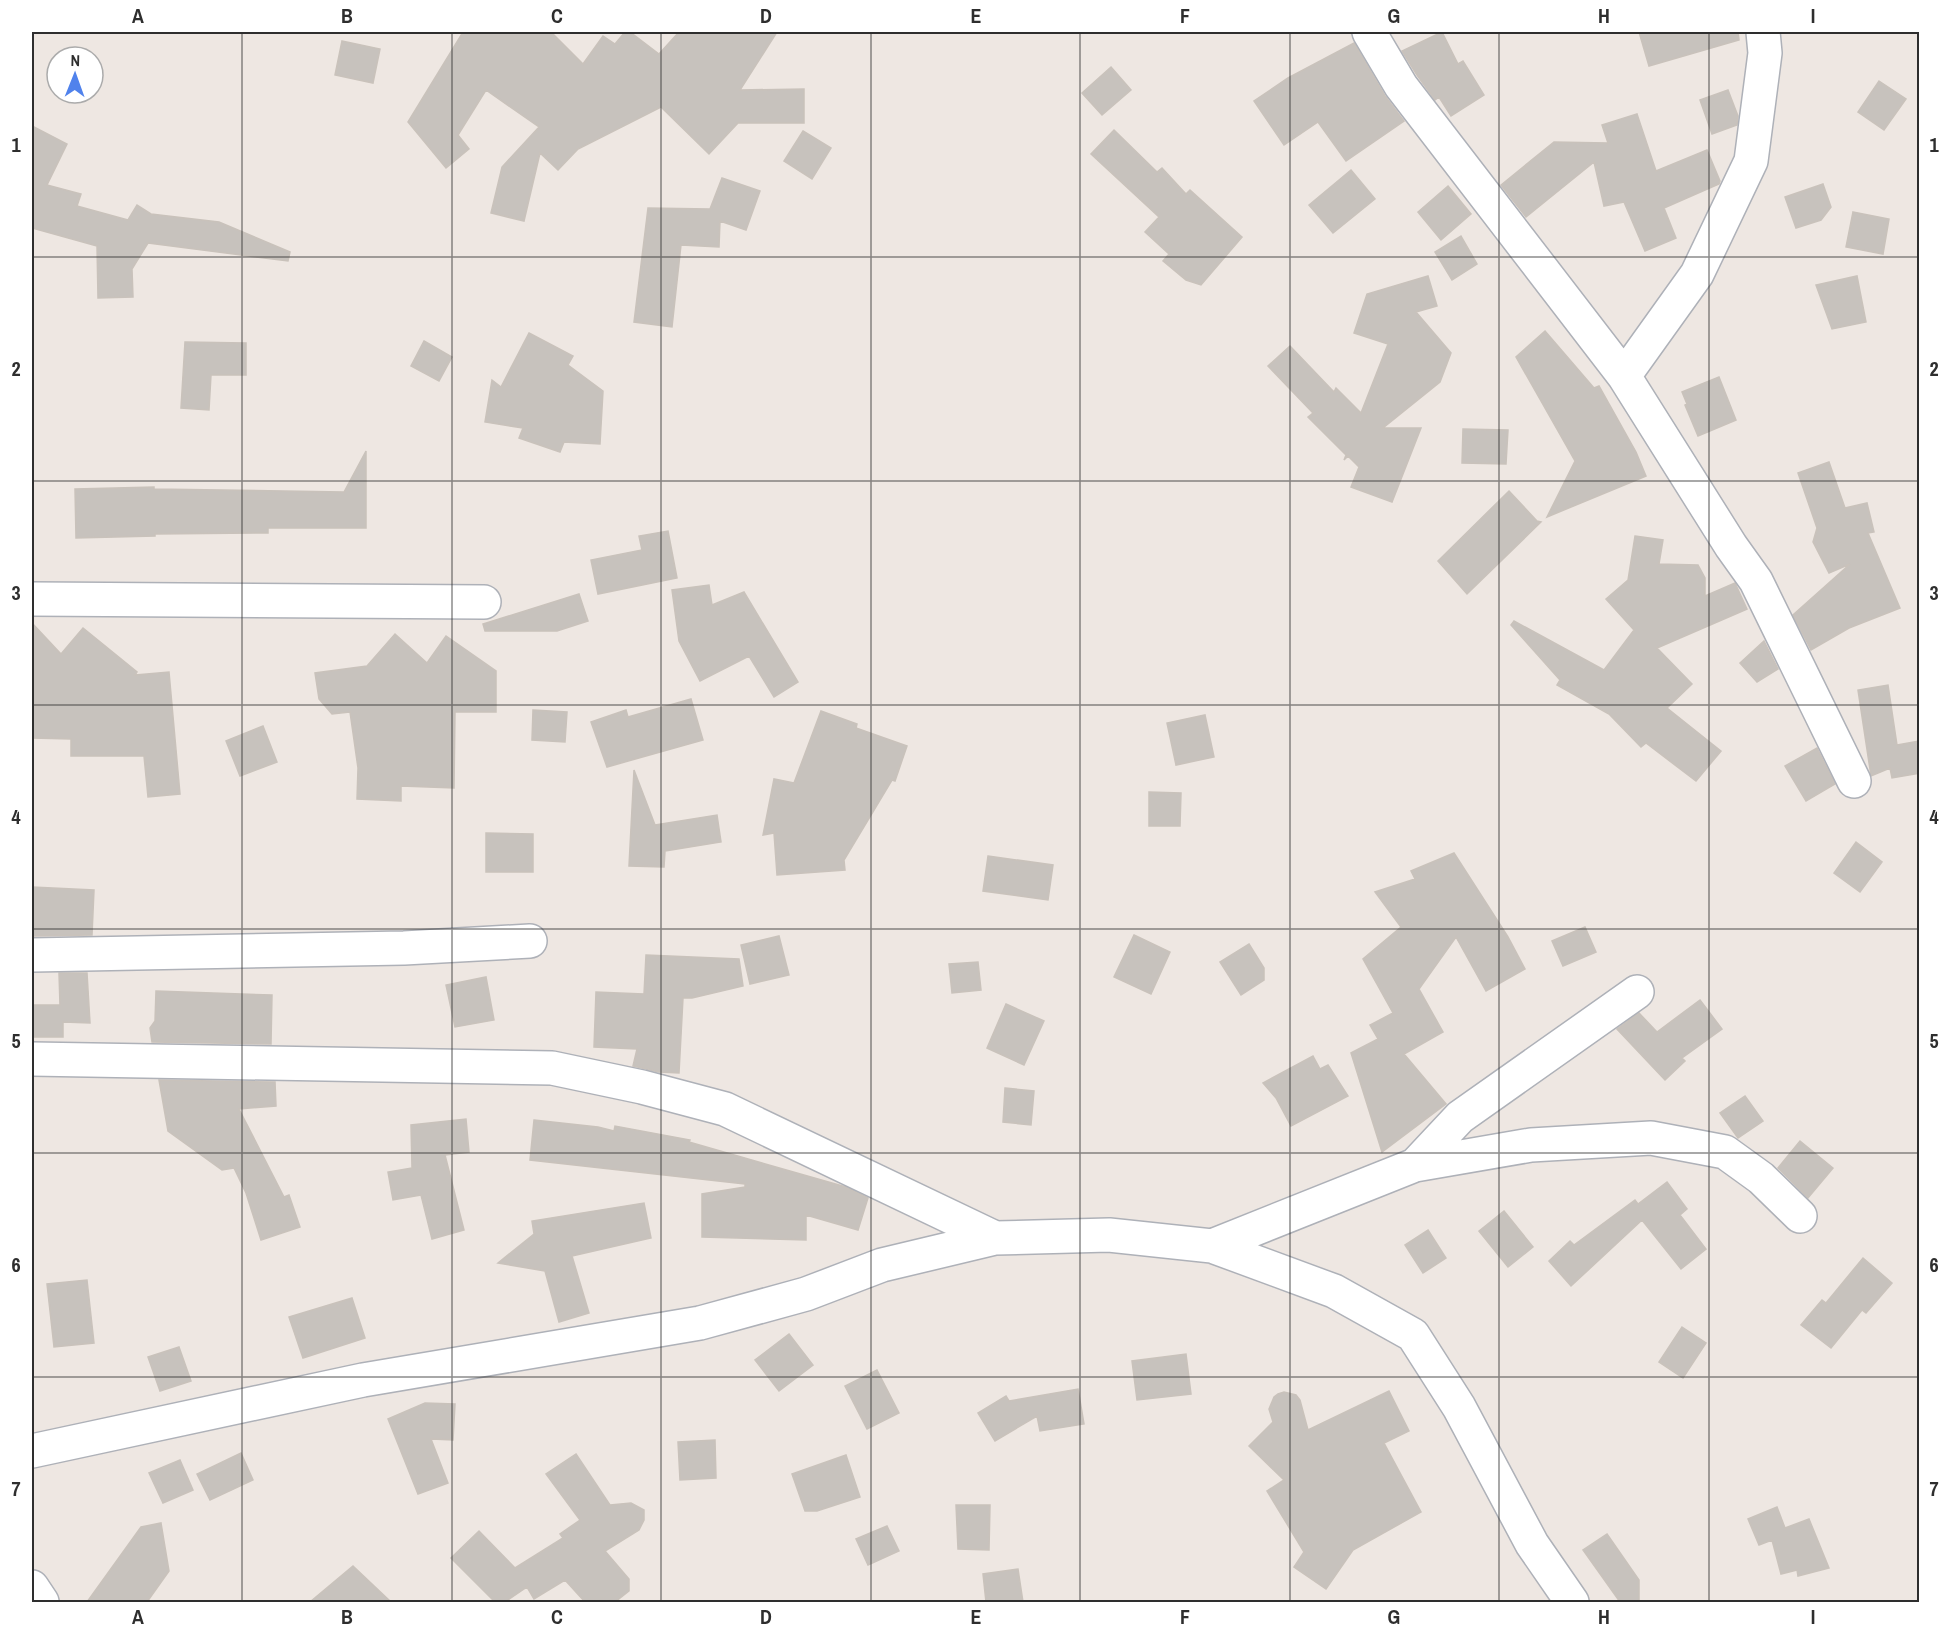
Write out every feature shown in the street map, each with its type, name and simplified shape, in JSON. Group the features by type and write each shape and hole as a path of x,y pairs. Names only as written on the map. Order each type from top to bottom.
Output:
{"street":[{"path":"1369,32 1401,86 1624,376 1731,546 1756,581 1854,781"},
{"path":"1624,376 1696,274 1751,161 1765,53 1764,32"},
{"path":"32,599 484,602"},
{"path":"32,955 404,948 530,941"},
{"path":"1415,1165 1460,1117 1637,992"},
{"path":"32,1059 552,1068 642,1087 725,1109 995,1238"},
{"path":"1212,1246 1415,1165 1531,1145 1651,1138 1725,1152 1761,1178 1800,1216"},
{"path":"32,1451 363,1380 700,1323 806,1294 882,1265 995,1238 1109,1235 1212,1246 1334,1291 1413,1335 1459,1407 1532,1544 1572,1602"},
{"path":"32,1587 42,1602"}],"building":[{"path":"463,32 551,32 583,64 603,36 615,44 625,32 630,32 659,54 679,32 777,32 740,90 804,89 804,123 738,123 709,154 661,107 578,149 558,170 540,153 524,221 491,213 502,167 539,127 486,90 458,135 469,149 446,168 408,122"},
{"path":"1442,32 1458,64 1463,61 1484,95 1451,116 1439,97 1435,100 1402,51"},
{"path":"1639,32 1738,32 1739,40 1649,66"},
{"path":"342,41 380,49 373,83 335,75"},
{"path":"1354,43 1385,96 1404,121 1346,161 1318,122 1284,145 1254,101 1288,78"},
{"path":"1111,67 1131,90 1102,115 1082,93"},
{"path":"1879,81 1906,99 1884,130 1858,112"},
{"path":"1728,90 1738,116 1737,125 1712,134 1700,100"},
{"path":"1637,114 1656,171 1707,150 1720,181 1719,184 1664,208 1676,238 1645,251 1624,202 1604,206 1594,162 1526,217 1501,185 1554,142 1608,143 1602,125"},
{"path":"32,126 67,144 47,185 81,194 77,206 128,220 137,205 151,214 219,222 290,252 288,261 148,243 132,269 133,297 98,298 97,246 32,228"},
{"path":"1114,130 1157,172 1162,168 1186,194 1190,190 1242,237 1201,285 1186,280 1163,261 1169,254 1145,232 1159,217 1091,154"},
{"path":"803,131 831,148 812,179 784,161"},
{"path":"1351,170 1375,199 1333,233 1309,205"},
{"path":"722,178 760,191 746,230 720,221 719,247 681,245 672,327 634,322 648,208 710,209"},
{"path":"1823,184 1831,207 1821,220 1796,228 1785,197"},
{"path":"1448,186 1471,214 1441,240 1418,212"},
{"path":"1853,212 1889,219 1883,254 1846,247"},
{"path":"1461,236 1477,264 1452,280 1435,252"},
{"path":"1428,276 1437,306 1416,312 1451,353 1440,382 1383,428 1421,428 1392,502 1351,487 1359,467 1348,456 1344,460 1346,455 1308,417 1313,413 1268,366 1290,346 1334,392 1336,388 1361,413 1388,344 1354,333 1367,294"},
{"path":"1857,276 1866,322 1832,329 1816,285"},
{"path":"1545,331 1594,388 1599,386 1636,452 1646,476 1547,517 1575,461 1516,357"},
{"path":"529,333 573,356 568,365 603,391 600,444 564,442 560,452 519,438 523,428 485,422 492,380 501,387"},
{"path":"424,341 452,357 439,381 411,366"},
{"path":"185,342 246,343 246,375 211,375 209,410 181,408"},
{"path":"1719,377 1736,420 1698,436 1682,392"},
{"path":"1463,429 1508,430 1506,464 1462,463"},
{"path":"366,451 366,528 268,528 268,533 155,534 155,536 76,538 75,489 154,487 154,489 344,492"},
{"path":"1829,462 1845,508 1867,503 1874,532 1868,533 1900,608 1849,628 1811,650 1793,615 1850,564 1829,573 1813,542 1817,528 1798,473"},
{"path":"1509,491 1537,521 1541,522 1467,594 1438,561"},
{"path":"668,531 677,578 598,594 591,560 642,550 639,536"},
{"path":"1635,536 1663,540 1659,564 1698,565 1705,578 1705,596 1735,583 1747,609 1657,648 1692,684 1667,708 1721,751 1696,781 1646,743 1641,747 1609,714 1557,685 1560,680 1511,625 1514,621 1604,670 1634,630 1606,599 1628,580"},
{"path":"709,585 712,605 744,592 798,682 774,697 749,656 700,681 679,641 672,590"},
{"path":"579,594 588,621 557,631 485,631 483,624"},
{"path":"32,623 61,654 83,628 137,672 135,675 169,672 180,794 148,797 144,756 71,756 71,739 32,738"},
{"path":"395,634 427,663 446,636 496,671 496,712 455,712 454,788 401,786 401,801 357,799 358,768 350,712 332,714 319,699 315,673 367,666"},
{"path":"1764,641 1778,669 1757,682 1740,663"},
{"path":"1888,685 1897,745 1920,741 1920,773 1892,778 1890,768 1871,776 1858,690"},
{"path":"691,699 703,740 607,767 591,722 626,710 628,717"},
{"path":"533,710 567,712 565,742 532,740"},
{"path":"821,711 857,724 856,728 907,746 895,781 892,780 844,860 845,870 777,875 774,833 763,835 774,779 794,783"},
{"path":"1205,715 1214,757 1176,765 1167,723"},
{"path":"263,726 277,762 240,776 226,741"},
{"path":"1817,748 1835,784 1806,801 1785,766"},
{"path":"634,770 655,825 717,815 721,842 665,851 664,867 629,866"},
{"path":"1149,792 1181,793 1180,826 1149,826"},
{"path":"486,833 533,834 533,872 486,872"},
{"path":"1856,842 1882,862 1860,892 1834,873"},
{"path":"1454,853 1508,937 1525,969 1486,991 1456,937 1419,989 1443,1032 1404,1054 1446,1104 1382,1152 1351,1053 1378,1039 1370,1025 1393,1013 1363,959 1401,927 1375,892 1415,879 1411,871"},
{"path":"988,856 1053,865 1048,900 983,891"},
{"path":"32,887 94,890 92,935 32,936"},
{"path":"1585,927 1596,952 1563,966 1552,941"},
{"path":"1134,935 1170,952 1151,994 1114,977"},
{"path":"779,936 789,975 750,984 741,945"},
{"path":"1249,944 1264,968 1264,980 1241,995 1220,962"},
{"path":"646,955 739,959 743,986 683,998 679,1073 659,1072 633,1066 637,1049 594,1047 596,992 644,994"},
{"path":"978,962 981,990 952,993 949,964"},
{"path":"59,973 87,973 90,1023 63,1022 63,1037 32,1037 32,1005 60,1005"},
{"path":"486,977 494,1020 455,1027 446,985"},
{"path":"156,991 272,995 271,1044 152,1042 150,1028 155,1021"},
{"path":"1700,1000 1722,1029 1682,1058 1685,1061 1665,1080 1617,1029 1639,1013 1657,1032"},
{"path":"1006,1004 1044,1021 1024,1065 987,1048"},
{"path":"1313,1056 1320,1069 1328,1065 1348,1096 1291,1126 1276,1098 1263,1083"},
{"path":"159,1080 275,1082 276,1106 239,1109 284,1197 289,1195 300,1227 261,1240 246,1193 234,1168 222,1170 168,1131"},
{"path":"1005,1088 1034,1091 1031,1125 1003,1122"},
{"path":"1745,1096 1763,1121 1738,1138 1720,1113"},
{"path":"466,1119 469,1152 445,1155 464,1230 432,1239 421,1195 393,1200 388,1172 412,1168 411,1125"},
{"path":"534,1120 614,1131 615,1126 690,1140 689,1142 846,1187 868,1198 858,1230 806,1215 806,1240 702,1237 702,1194 745,1187 745,1184 530,1160"},
{"path":"1800,1141 1833,1168 1808,1198 1778,1168"},
{"path":"1667,1182 1687,1209 1680,1215 1706,1249 1681,1269 1642,1220 1571,1286 1549,1261 1570,1241 1574,1245 1635,1200 1638,1204"},
{"path":"644,1203 651,1238 572,1256 589,1313 559,1322 545,1271 498,1263 534,1234 532,1221"},
{"path":"1504,1211 1533,1247 1508,1267 1479,1231"},
{"path":"1428,1230 1446,1258 1423,1273 1405,1245"},
{"path":"1863,1258 1892,1283 1866,1313 1862,1310 1831,1348 1801,1325 1822,1300 1826,1303"},
{"path":"87,1280 94,1343 54,1347 47,1284"},
{"path":"352,1298 365,1338 303,1358 289,1317"},
{"path":"1682,1327 1706,1343 1683,1378 1659,1362"},
{"path":"789,1334 813,1365 779,1391 755,1360"},
{"path":"179,1347 191,1381 160,1391 148,1357"},
{"path":"1186,1354 1191,1394 1137,1400 1132,1361"},
{"path":"877,1370 899,1413 867,1429 845,1386"},
{"path":"1078,1389 1084,1424 1040,1431 1037,1416 995,1441 978,1413 1006,1396 1009,1401"},
{"path":"1389,1391 1409,1431 1384,1443 1421,1512 1353,1550 1326,1589 1294,1567 1304,1552 1267,1491 1284,1480 1249,1446 1273,1422 1269,1409 1274,1397 1278,1394 1284,1392 1296,1395 1300,1400 1308,1430"},
{"path":"425,1403 455,1404 453,1440 431,1439 448,1483 418,1494 388,1419"},
{"path":"715,1440 716,1478 680,1480 678,1442"},
{"path":"241,1453 253,1480 210,1500 197,1474"},
{"path":"576,1454 610,1505 631,1503 644,1510 644,1520 639,1530 605,1551 629,1579 629,1591 615,1602 585,1602 565,1580 534,1599 527,1587 505,1602 495,1602 451,1558 479,1531 515,1568 563,1538 560,1534 580,1520 546,1474"},
{"path":"846,1455 860,1497 817,1511 805,1511 792,1474"},
{"path":"180,1460 193,1490 163,1503 149,1473"},
{"path":"956,1505 990,1505 989,1550 958,1549"},
{"path":"1777,1507 1785,1528 1809,1519 1829,1568 1798,1576 1797,1570 1781,1574 1772,1540 1759,1545 1748,1519"},
{"path":"161,1523 169,1571 147,1602 87,1602 141,1527"},
{"path":"887,1526 899,1551 868,1565 856,1539"},
{"path":"1607,1534 1639,1580 1639,1602 1620,1602 1583,1550"},
{"path":"353,1566 391,1602 310,1602"},
{"path":"1018,1569 1023,1602 986,1602 983,1574"}]}
